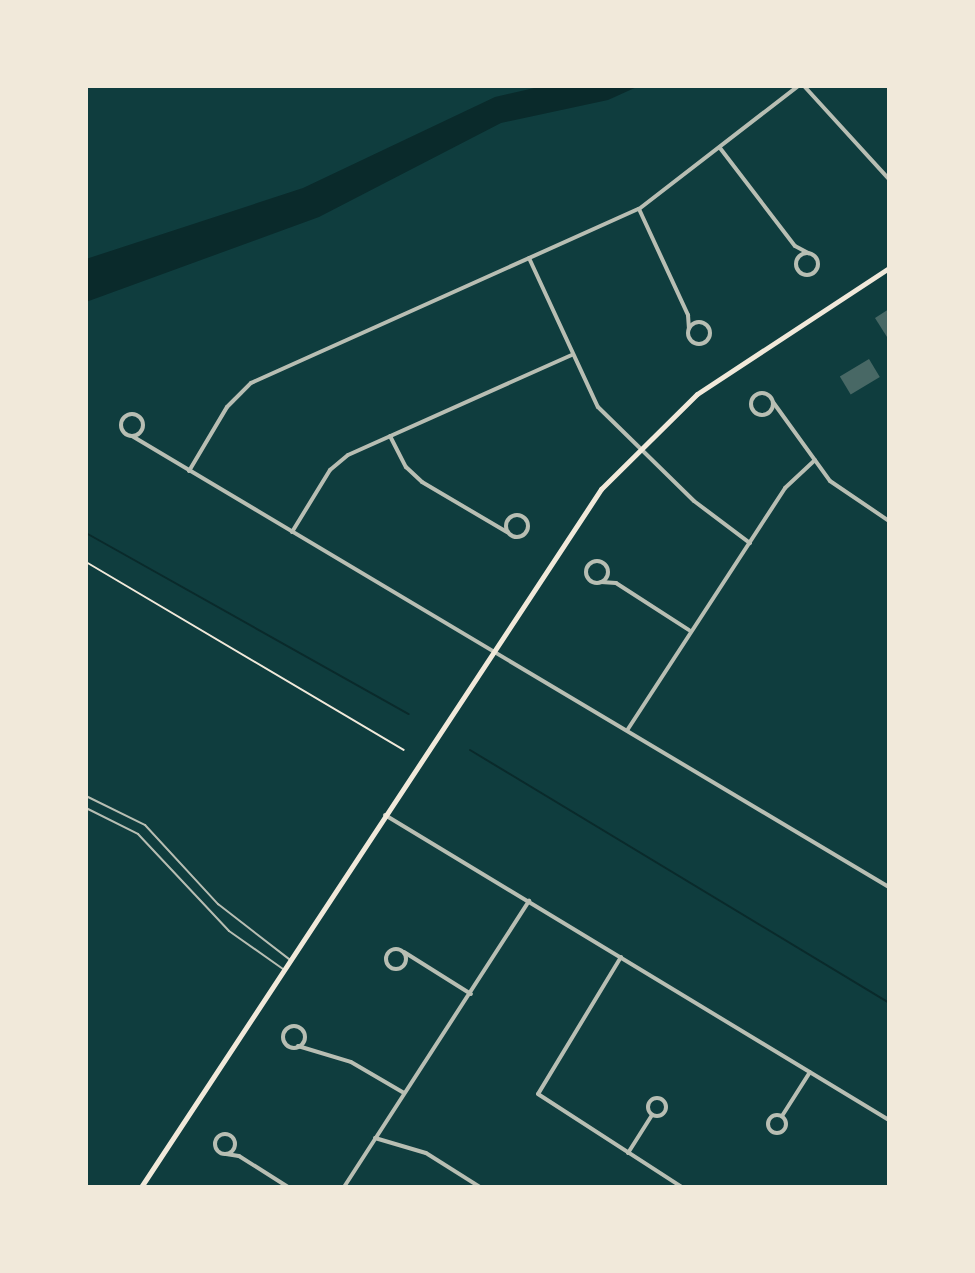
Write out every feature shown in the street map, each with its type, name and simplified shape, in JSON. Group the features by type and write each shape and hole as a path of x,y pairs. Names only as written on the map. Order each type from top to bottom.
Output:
{"main road":[{"path":"141,1187 586,509 639,448 721,376 889,268"}],"street":[{"path":"189,471 227,407 251,383 639,209 801,86 889,179"},
{"path":"720,148 795,246 818,263 813,273 800,273 795,246"},
{"path":"639,209 688,315 692,342 706,342 710,332 688,315"},
{"path":"796,260 808,253"},
{"path":"529,258 598,407 694,501 750,543"},
{"path":"689,329 700,322"},
{"path":"292,532 330,470 348,455 572,355"},
{"path":"781,414 756,413 751,401 762,392 773,402 841,491 889,521"},
{"path":"769,412 773,402"},
{"path":"145,443 139,416 125,417 122,431 493,648 889,887"},
{"path":"132,436 143,429"},
{"path":"390,436 406,467 422,482 507,532 520,537 528,526 523,516 496,524"},
{"path":"628,729 689,630 796,473 815,460"},
{"path":"507,532 509,518"},
{"path":"616,583 588,577 587,566 600,561 616,583 689,630"},
{"path":"601,582 608,571"},
{"path":"384,815 889,1120"},
{"path":"344,1187 529,901"},
{"path":"416,959 392,969 385,958 391,950 404,952 416,959 471,994"},
{"path":"404,952 404,965"},
{"path":"621,956 537,1092 542,1100 682,1187"},
{"path":"310,1047 297,1026 285,1031 286,1043 310,1047 351,1062 404,1093"},
{"path":"298,1046 305,1036"},
{"path":"782,1116 770,1118 772,1132 784,1130 782,1116 810,1072"},
{"path":"662,1100 663,1114 652,1115 648,1104 662,1100"},
{"path":"628,1153 652,1115"},
{"path":"239,1156 227,1134 217,1137 216,1150 239,1156 288,1187"},
{"path":"375,1138 426,1153 478,1186"},
{"path":"226,1154 235,1144"}],"lane":[{"path":"86,796 145,825 218,904 290,959"},
{"path":"86,808 138,834 229,931 283,969"}],"path":[{"path":"86,562 404,750"}],"water":[{"path":"543,86 639,86 608,100 501,123 319,217 86,302 86,259 303,188 495,97"}],"building":[{"path":"889,309 889,336 887,337 875,318"},
{"path":"869,359 880,377 851,395 840,377"}],"waterway":[{"path":"86,533 409,714"},
{"path":"470,750 889,1003"}]}
